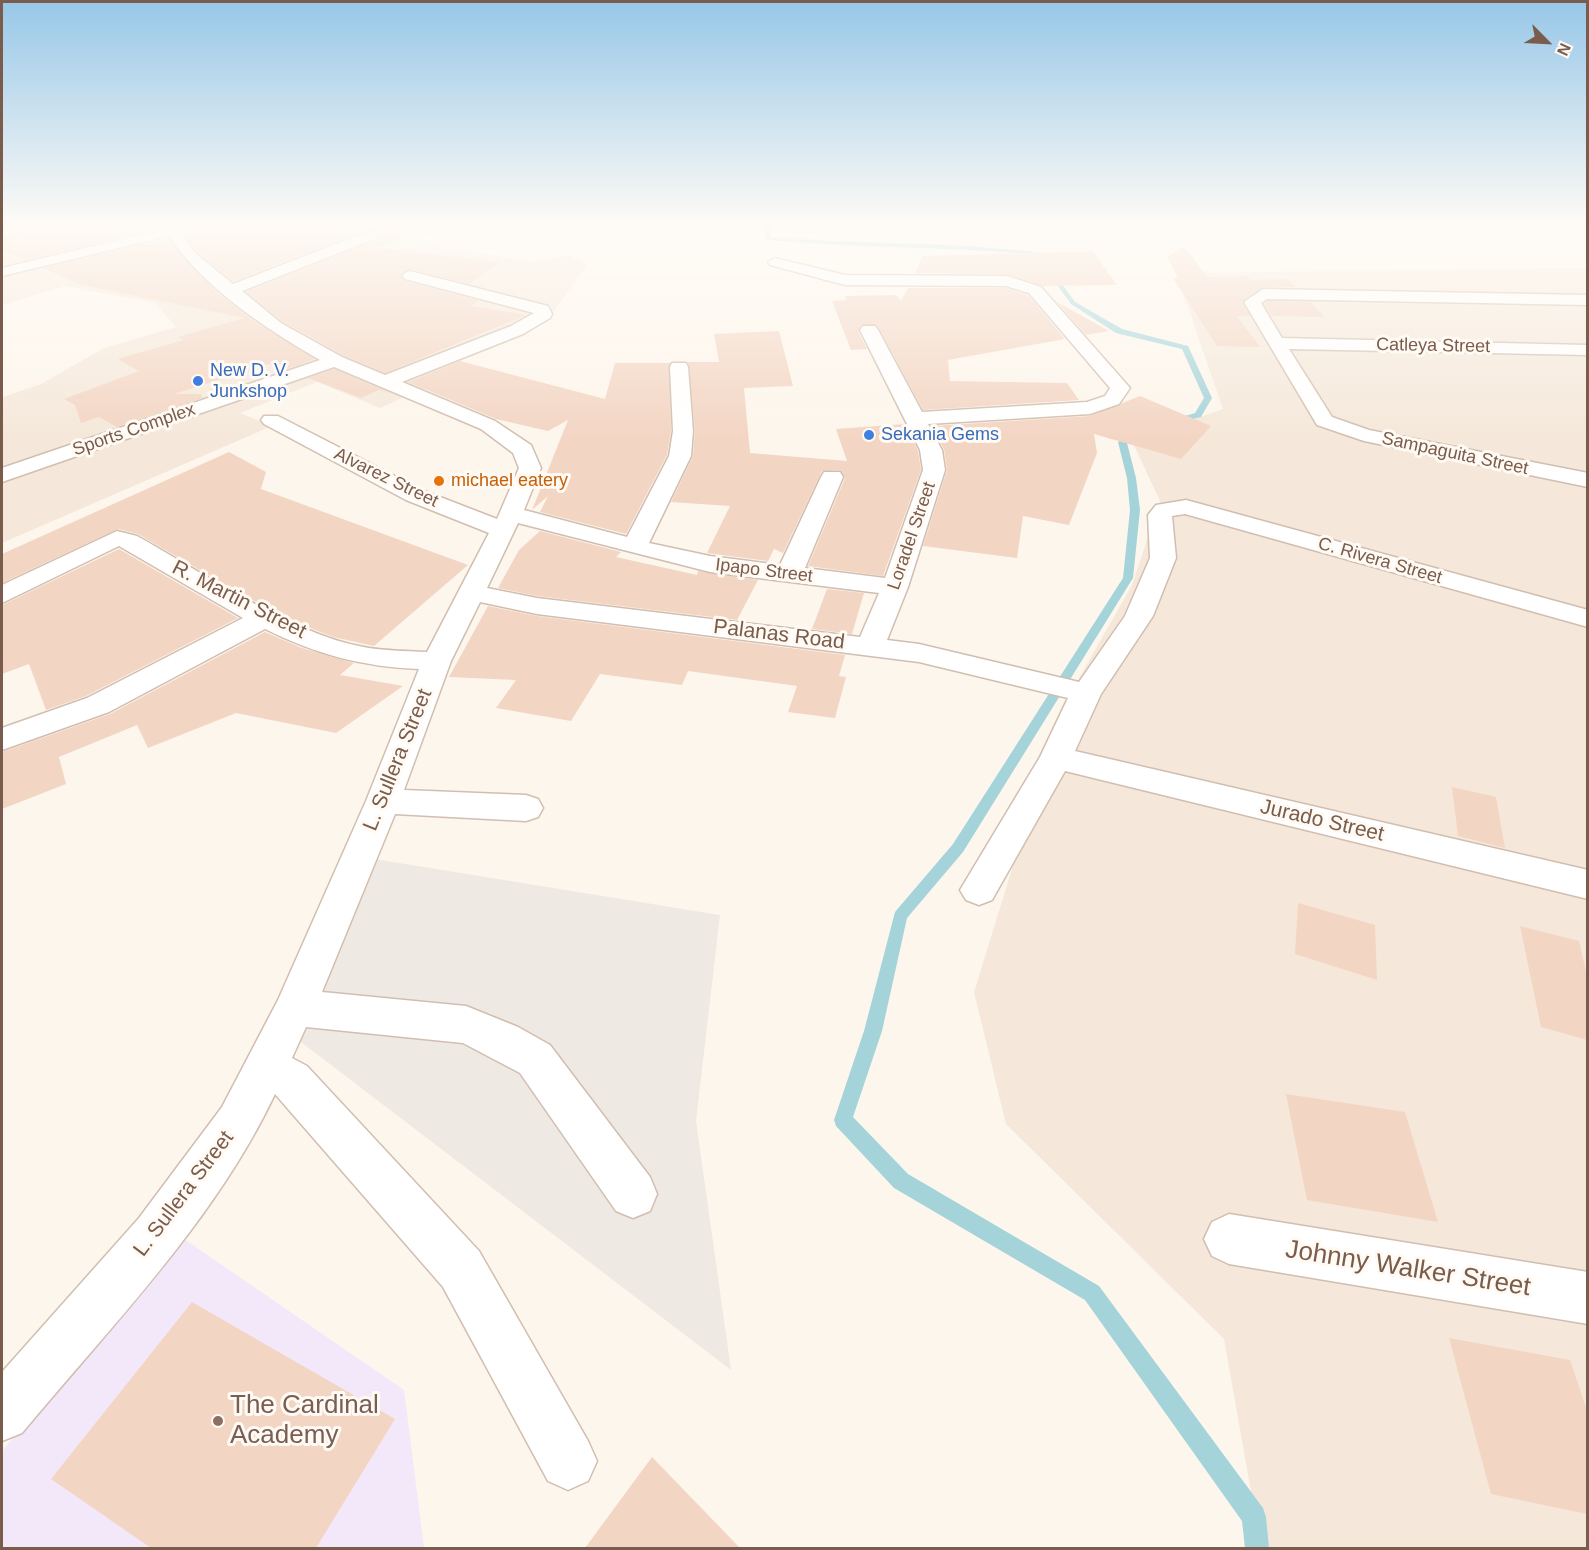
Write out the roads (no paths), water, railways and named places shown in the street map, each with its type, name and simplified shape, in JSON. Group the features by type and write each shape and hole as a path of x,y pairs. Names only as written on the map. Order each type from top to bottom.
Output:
{"street":[{"name":"L. Sullera Street","path":"2,1413 156,1235 238,1123 295,1008 383,801 437,661 507,522 530,468 523,450 488,425 334,361 275,327 236,294"},
{"path":"385,382 517,330 544,315 542,310 481,294"},
{"path":"914,419 1090,408 1112,399 1120,388 1039,294"},
{"path":"1263,294 1252,302 1278,343"},
{"path":"1281,294 1587,300"},
{"name":"Loradel Street","path":"869,330 931,450 934,470 895,587 870,646"},
{"name":"Catleya Street","path":"1278,343 1587,350"},
{"name":"Sampaguita Street","path":"1278,343 1324,421 1364,435 1587,480"},
{"name":"Sports Complex","path":"2,475 334,361"},
{"path":"634,547 681,456 683,431 679,367"},
{"name":"Alvarez Street","path":"271,420 414,495 507,522"},
{"path":"789,574 832,477"},
{"name":"C. Rivera Street","path":"1079,691 1139,616 1163,558 1160,515 1172,507 1186,507 1587,619"},
{"name":"Ipapo Street","path":"507,522 710,564 895,587"},
{"name":"R. Martin Street","path":"2,595 117,538 128,541 265,618 345,652 364,656 437,661"},
{"name":"Palanas Road","path":"470,592 537,606 919,653 1079,691"},
{"path":"2,739 98,705 265,618"},
{"path":"979,890 1056,758 1079,691"},
{"name":"Jurado Street","path":"1056,758 1587,885"},
{"path":"383,801 526,808"},
{"path":"295,1008 466,1025 503,1041 535,1059 633,1194"},
{"path":"265,1067 292,1080 461,1269 568,1461"},
{"name":"Johnny Walker Street","path":"1229,1239 1587,1298"}],"waterway":[{"path":"1067,294 1073,303 1119,331 1185,348 1208,398 1198,415 1172,423"},
{"path":"1137,434 1122,442 1132,478 1135,510 1128,578 958,848 900,916 873,1031 843,1120 901,1181 1092,1293 1254,1517 1257,1548"}],"place":[{"name":"New D. V. Junkshop","path":"198,381"},
{"name":"Sekania Gems","path":"869,435"},
{"name":"michael eatery","path":"439,481"},
{"name":"The Cardinal Academy","path":"218,1421"}]}
